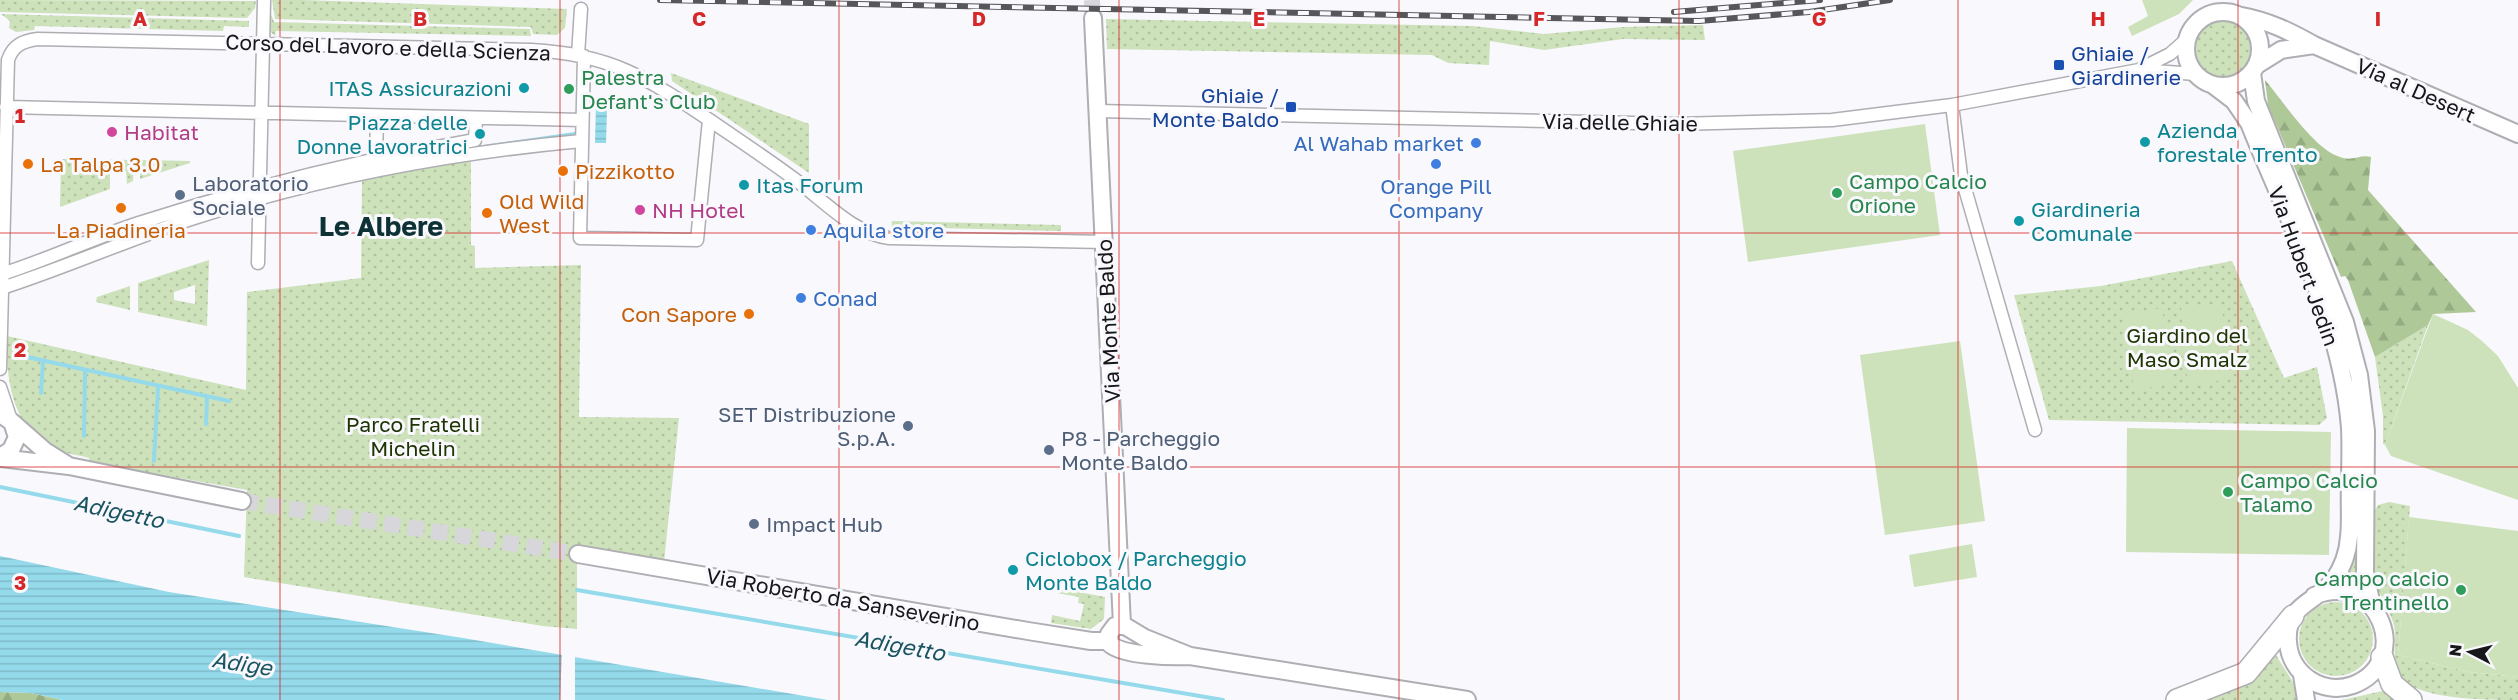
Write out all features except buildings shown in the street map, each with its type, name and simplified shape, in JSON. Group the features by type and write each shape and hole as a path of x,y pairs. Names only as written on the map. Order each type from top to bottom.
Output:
{"highway":[{"path":"2177,700 2246,673 2293,616"},
{"path":"2382,657 2392,684 2411,700"}],"street":[{"path":"2207,0 2202,18 2188,38 2187,55 2196,74 2213,85 2234,85 2281,50 2314,45"},
{"path":"258,263 264,1"},
{"path":"581,9 580,238 697,240 708,120"},
{"path":"2202,18 2218,12 2235,10 2255,29 2259,37 2260,56 2254,69"},
{"name":"Via al Desert","path":"2235,10 2518,134"},
{"name":"Via Monte Baldo","path":"1093,18 1125,626"},
{"name":"Via delle Ghiaie","path":"2139,70 2169,54 2188,38"},
{"name":"Corso del Lavoro e della Scienza","path":"0,369 9,56 14,47 29,40 531,50 581,56 642,76 776,165 856,225 874,235 1105,242"},
{"name":"Via Hubert Jedin","path":"2254,69 2256,101 2345,322 2359,375 2366,431 2365,572 2372,606 2380,619 2384,634 2382,657"},
{"name":"Via delle Ghiaie","path":"1097,111 1677,124 1832,120 1952,105 2139,70 2196,74"},
{"name":"Via Hubert Jedin","path":"2213,85 2234,101 2249,123 2327,318 2342,373 2350,429 2349,537 2344,560 2333,581 2293,616"},
{"path":"1952,105 1961,175 2035,430"},
{"path":"6,107 582,120"},
{"path":"371,160 377,116"},
{"path":"2,274 136,224 371,160 475,140 476,118"},
{"path":"2,288 259,192 475,154 581,141"},
{"path":"0,387 8,419 17,433 15,444 8,453 0,457"},
{"path":"8,419 45,451 69,466"},
{"path":"0,457 69,466 242,501"},
{"name":"Via Roberto da Sanseverino","path":"578,554 1116,645 1169,657 1190,656 1467,700"},
{"path":"2314,596 2323,592 2342,591 2359,596 2372,606"},
{"path":"2293,616 2288,643 2292,660 2302,675 2306,700"},
{"path":"1116,645 1110,631 1125,626"},
{"name":"Via Roberto da Sanseverino","path":"1125,626 1145,638 1190,656"},
{"path":"2324,700 2367,677 2382,657"},
{"path":"2302,675 2322,686 2345,687"}],"green space":[{"path":"0,0 256,1 255,8 247,18 0,12"},
{"path":"272,0 567,9 565,28 557,35 533,34 531,27 275,19"},
{"path":"2142,0 2193,0 2179,14 2132,36 2128,27 2148,16"},
{"path":"269,9 274,22 530,29 531,36 276,31 275,36 269,30"},
{"path":"1,14 249,21 249,27 224,26 223,31 35,26 34,30 16,32 9,28 10,21"},
{"path":"1106,19 1473,26 1544,34 1623,27 1703,25 1705,40 1623,39 1544,50 1490,41 1489,65 1448,63 1432,55 1107,49"},
{"path":"2223,19 2239,24 2247,32 2252,48 2247,64 2239,72 2223,77 2207,72 2199,64 2194,48 2199,32 2207,24"},
{"path":"671,73 809,124 809,173 672,81"},
{"path":"2265,80 2320,145 2344,158 2371,157 2368,190 2476,312 2433,314 2428,325 2375,357 2348,280 2345,276 2341,277 2268,105"},
{"name":"Campo Calcio Orione","path":"1925,124 1940,235 1748,262 1733,151"},
{"path":"61,159 134,160 133,181 127,184 126,171 110,171 110,189 60,207"},
{"path":"141,160 190,161 190,163 140,179"},
{"name":"Parco Fratelli Michelin","path":"471,160 471,245 475,246 475,268 581,265 579,417 679,418 664,562 577,545 577,629 543,626 244,577 247,490 89,462 89,458 65,453 42,441 30,430 21,416 10,386 7,336 246,390 247,292 361,278 362,179"},
{"path":"892,221 1061,225 1061,231 900,227 899,231 891,231"},
{"path":"209,260 207,326 138,312 138,283","holes":["195,285 195,304 174,300 174,292"]},
{"name":"Giardino del Maso Smalz","path":"2232,261 2284,378 2317,367 2327,418 2319,425 2049,420 2014,295 2101,286"},
{"path":"130,286 130,310 96,302 97,297"},
{"path":"2222,304 2228,380 2188,384 2181,307"},
{"path":"2162,308 2173,384 2134,390 2123,314"},
{"path":"2433,314 2468,330 2482,341 2498,356 2518,388 2518,500 2391,456 2385,445"},
{"path":"2428,325 2385,445 2383,444 2383,416 2375,357"},
{"path":"1960,341 1985,521 1885,535 1860,355"},
{"name":"Campo Calcio Talamo","path":"2127,428 2331,432 2329,555 2126,552"},
{"path":"2389,502 2410,506 2398,655 2469,672 2518,677 2518,700 2472,699 2437,694 2409,685 2400,677 2395,664 2395,629 2378,589 2374,566 2375,510 2378,505"},
{"name":"Campo calcio Trentinello","path":"2409,517 2518,531 2518,677 2469,672 2398,655"},
{"path":"2356,542 2358,542 2359,588 2340,583"},
{"path":"1972,544 1977,577 1914,587 1909,555"},
{"path":"1058,588 1105,597 1104,619 1091,629 1051,623 1052,615 1080,621 1084,604 1078,603 1079,597 1057,593"},
{"path":"2336,602 2357,608 2367,618 2373,639 2367,660 2357,670 2336,676 2315,670 2305,660 2299,639 2305,618 2315,608"},
{"path":"2273,648 2298,693 2299,700 2191,700"},
{"path":"2387,690 2396,700 2342,700"},
{"path":"0,692 31,693 63,700 0,700"}],"water":[{"path":"596,104 603,104 603,109 607,109 606,143 595,143"},
{"name":"Adige","path":"0,556 169,592 463,638 828,700 63,700 31,693 0,692"}],"pier":[{"path":"562,652 575,654 575,700 560,700"}],"waterway":[{"path":"427,155 575,134"},
{"path":"18,355 229,401"},
{"path":"41,393 43,362"},
{"path":"84,436 85,371"},
{"path":"154,461 158,388"},
{"path":"206,424 207,397"},
{"name":"Adigetto","path":"0,487 239,536"},
{"name":"Adigetto","path":"577,590 1223,700"}],"tunnel":[{"path":"1092,0 1093,18"},
{"path":"242,501 578,554"}],"railway":[{"path":"660,0 1699,21 1809,12 1890,0"},
{"path":"1674,12 1820,0"}],"place":[{"name":"Ghiaie / Giardinerie","path":"2059,65"},
{"name":"ITAS Assicurazioni","path":"524,88"},
{"name":"Palestra Defant's Club","path":"569,89"},
{"name":"Ghiaie / Monte Baldo","path":"1291,107"},
{"name":"Habitat","path":"112,132"},
{"name":"Piazza delle Donne lavoratrici","path":"480,134"},
{"name":"Azienda forestale Trento","path":"2145,142"},
{"name":"Al Wahab market","path":"1476,143"},
{"name":"La Talpa 3.0","path":"28,164"},
{"name":"Orange Pill Company","path":"1436,164"},
{"name":"Pizzikotto","path":"563,171"},
{"name":"Itas Forum","path":"744,185"},
{"name":"Campo Calcio Orione","path":"1837,193"},
{"name":"Laboratorio Sociale","path":"180,195"},
{"name":"La Piadineria","path":"121,208"},
{"name":"NH Hotel","path":"640,210"},
{"name":"Old Wild West","path":"487,213"},
{"name":"Giardineria Comunale","path":"2019,221"},
{"name":"Aquila store","path":"811,230"},
{"name":"Conad","path":"801,298"},
{"name":"Con Sapore","path":"749,314"},
{"name":"SET Distribuzione S.p.A.","path":"908,426"},
{"name":"P8 - Parcheggio Monte Baldo","path":"1049,450"},
{"name":"Campo Calcio Talamo","path":"2228,492"},
{"name":"Impact Hub","path":"754,524"},
{"name":"Ciclobox / Parcheggio Monte Baldo","path":"1013,570"},
{"name":"Campo calcio Trentinello","path":"2461,590"}],"district":[{"name":"Le Albere","path":"381,226"}]}
